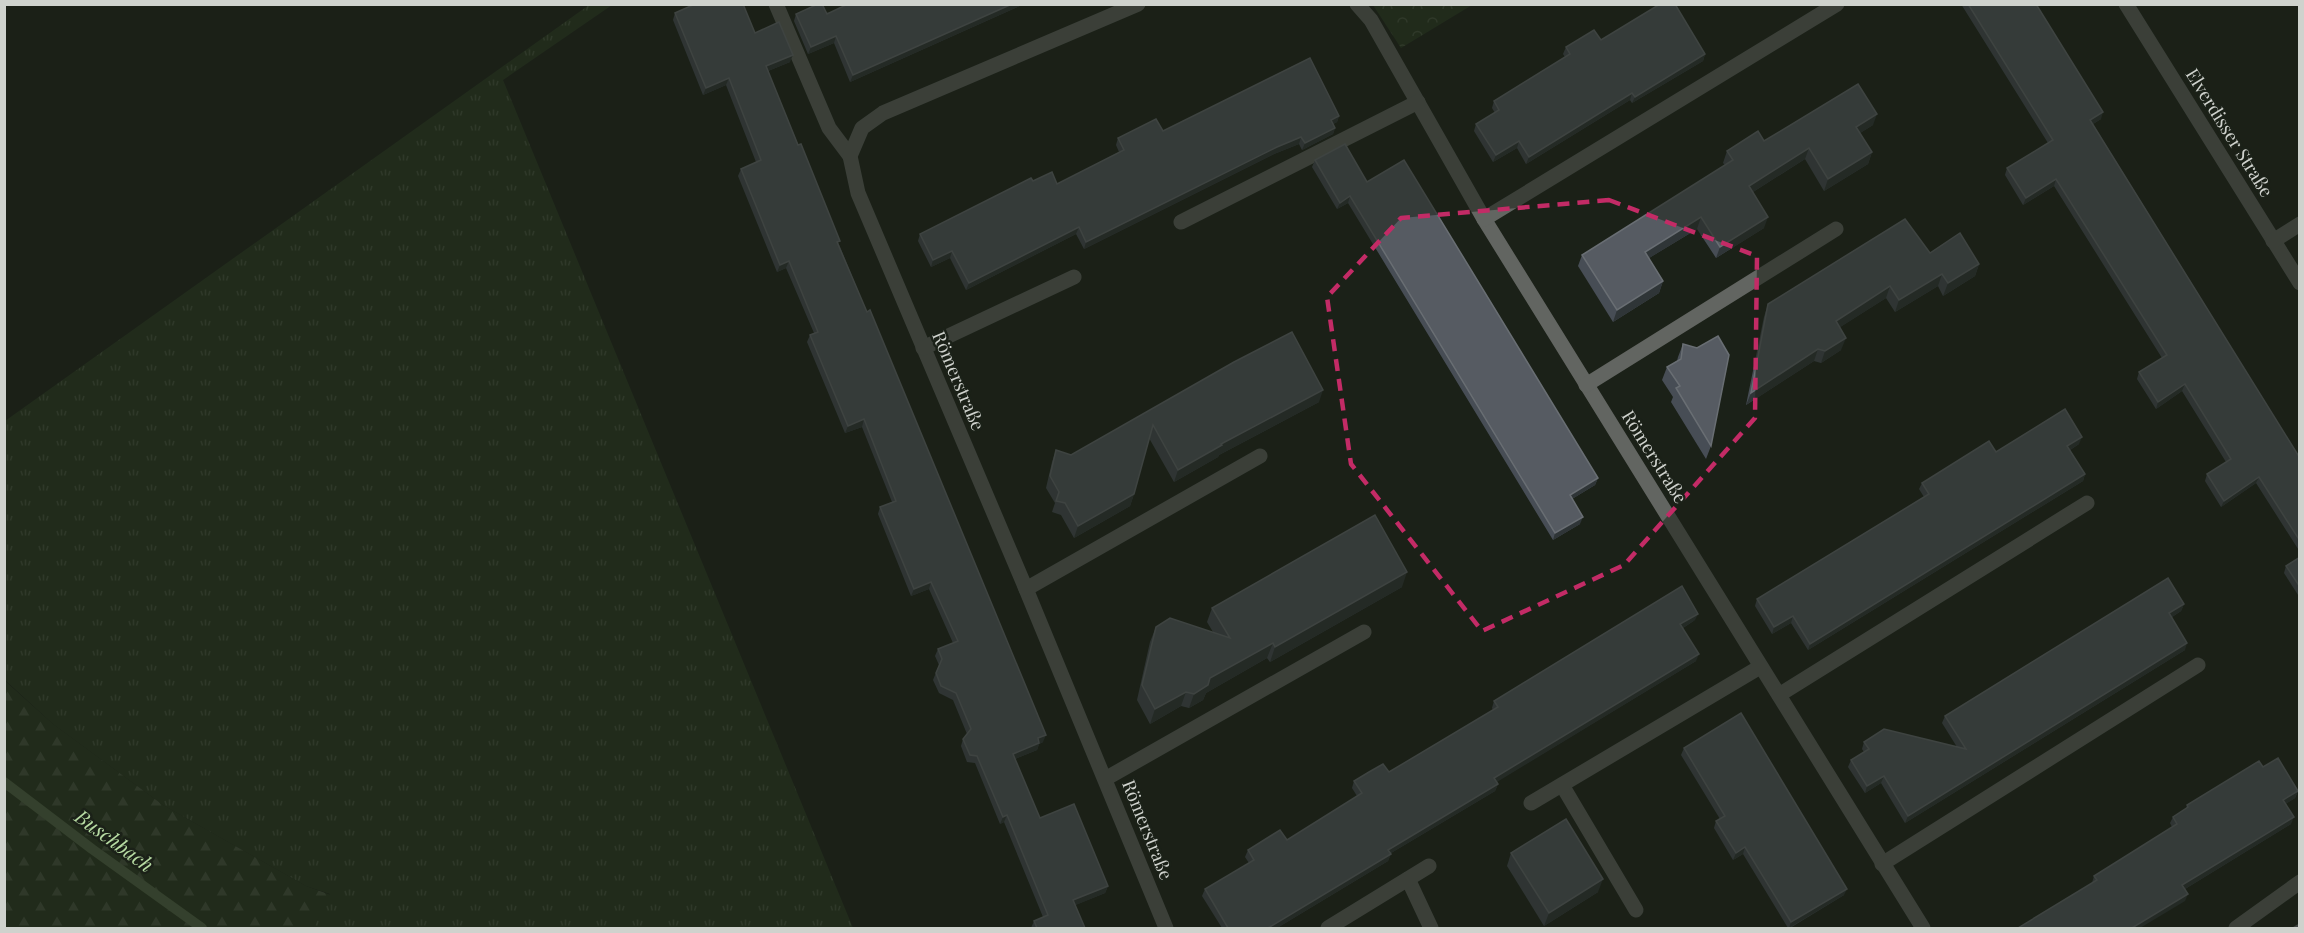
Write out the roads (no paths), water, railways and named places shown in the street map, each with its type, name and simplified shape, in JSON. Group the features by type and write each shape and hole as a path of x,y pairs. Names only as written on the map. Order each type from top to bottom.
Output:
{"street":[{"path":"776,4 829,128 850,156 862,128 883,113 1138,4"},
{"name":"Römerstraße","path":"1357,4 1371,20 1484,219 1923,928"},
{"path":"1484,219 1837,4"},
{"name":"Elverdisser Straße","path":"2126,4 2300,283"},
{"path":"1181,222 1418,102"},
{"name":"Römerstraße","path":"850,156 858,193 1026,589 1166,928"},
{"path":"2273,241 2300,224"},
{"path":"1586,385 1836,230"},
{"path":"923,348 1074,277"},
{"path":"1026,589 1260,456"},
{"path":"1779,696 2087,503"},
{"path":"1105,779 1364,632"},
{"path":"1882,864 2198,665"},
{"path":"1531,803 1760,667"},
{"path":"1562,785 1636,910"},
{"path":"1328,928 1429,866"},
{"path":"1408,879 1431,928"},
{"path":"2236,928 2299,882"}],"waterway":[{"name":"Buschbach","path":"4,782 202,928"}]}
